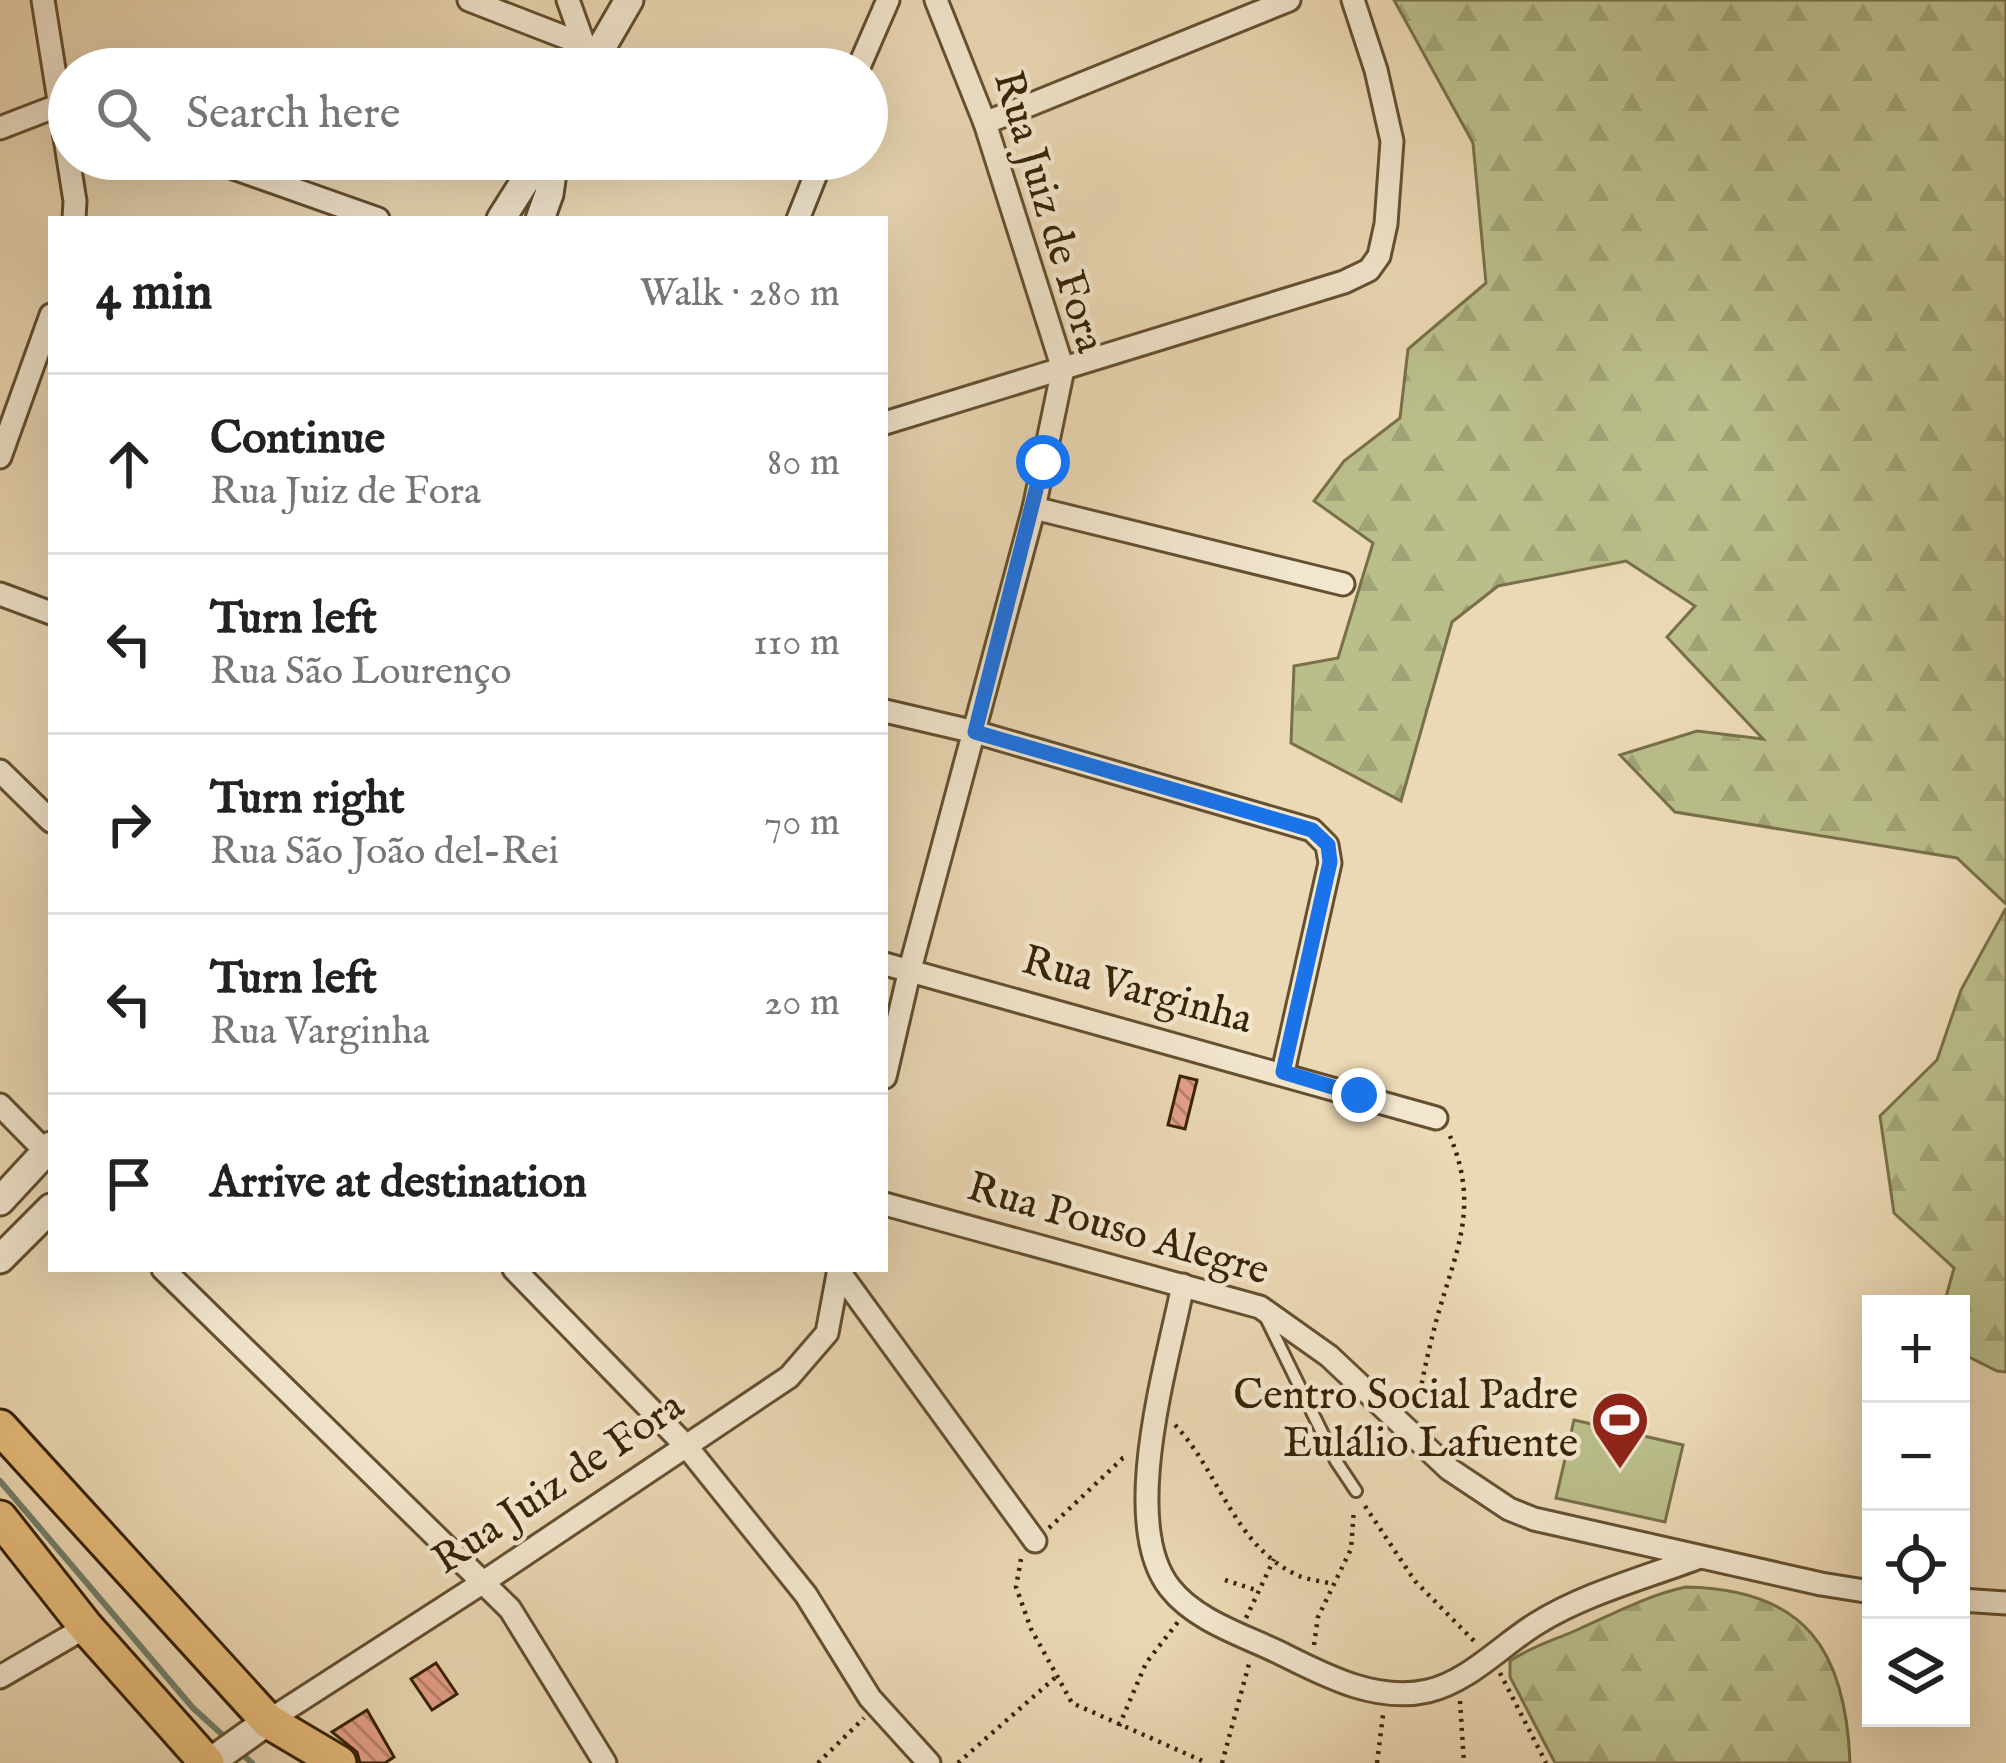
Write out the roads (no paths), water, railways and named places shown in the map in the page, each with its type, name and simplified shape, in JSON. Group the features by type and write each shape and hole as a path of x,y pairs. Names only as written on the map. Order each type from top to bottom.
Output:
{"main road":[{"path":"0,1427 268,1721 339,1763"},
{"path":"0,1518 86,1627 216,1757"}],"street":[{"path":"44,0 52,48"},
{"path":"469,0 577,48"},
{"path":"568,0 588,48"},
{"path":"594,48 629,0"},
{"path":"867,48 888,0"},
{"name":"Rua Juiz de Fora","path":"888,1064 1034,508 1063,369 985,123 937,0"},
{"path":"985,123 1289,0"},
{"path":"888,422 1344,282 1369,270 1386,224 1392,141 1353,0"},
{"path":"0,128 48,113"},
{"path":"72,180 74,216"},
{"path":"268,180 370,216"},
{"path":"503,216 525,180"},
{"path":"541,216 551,180"},
{"path":"799,216 814,180"},
{"path":"0,458 45,349"},
{"path":"1034,508 1343,584"},
{"path":"0,594 48,612"},
{"path":"888,712 975,732 1312,830 1328,845 1330,862 1283,1072"},
{"path":"0,771 48,818"},
{"name":"Rua Varginha","path":"888,965 1436,1118"},
{"path":"0,1105 48,1150"},
{"path":"0,1201 48,1154"},
{"name":"Rua Pouso Alegre","path":"888,1205 1260,1307 1320,1349 1449,1469 1509,1509 1534,1519 1862,1590"},
{"path":"0,1259 48,1211"},
{"path":"166,1272 510,1609 605,1763"},
{"path":"517,1272 687,1447 806,1595 877,1706 928,1763"},
{"name":"Rua Juiz de Fora","path":"268,1721 789,1377 827,1333 840,1272"},
{"path":"841,1272 1035,1540"},
{"path":"1183,1285 1151,1453 1147,1503 1153,1558 1169,1587 1190,1608 1338,1682 1424,1692 1459,1678 1538,1622 1697,1558"},
{"path":"1970,1601 2006,1604"},
{"path":"0,1677 86,1627"},
{"path":"216,1757 268,1721"}],"lane":[{"path":"1260,1307 1336,1461 1356,1491"}],"waterway":[{"path":"0,1481 193,1708 227,1739"},
{"path":"241,1753 252,1763"}],"place":[{"name":"Centro Social Padre Eulálio Lafuente","path":"1620,1471"}]}
